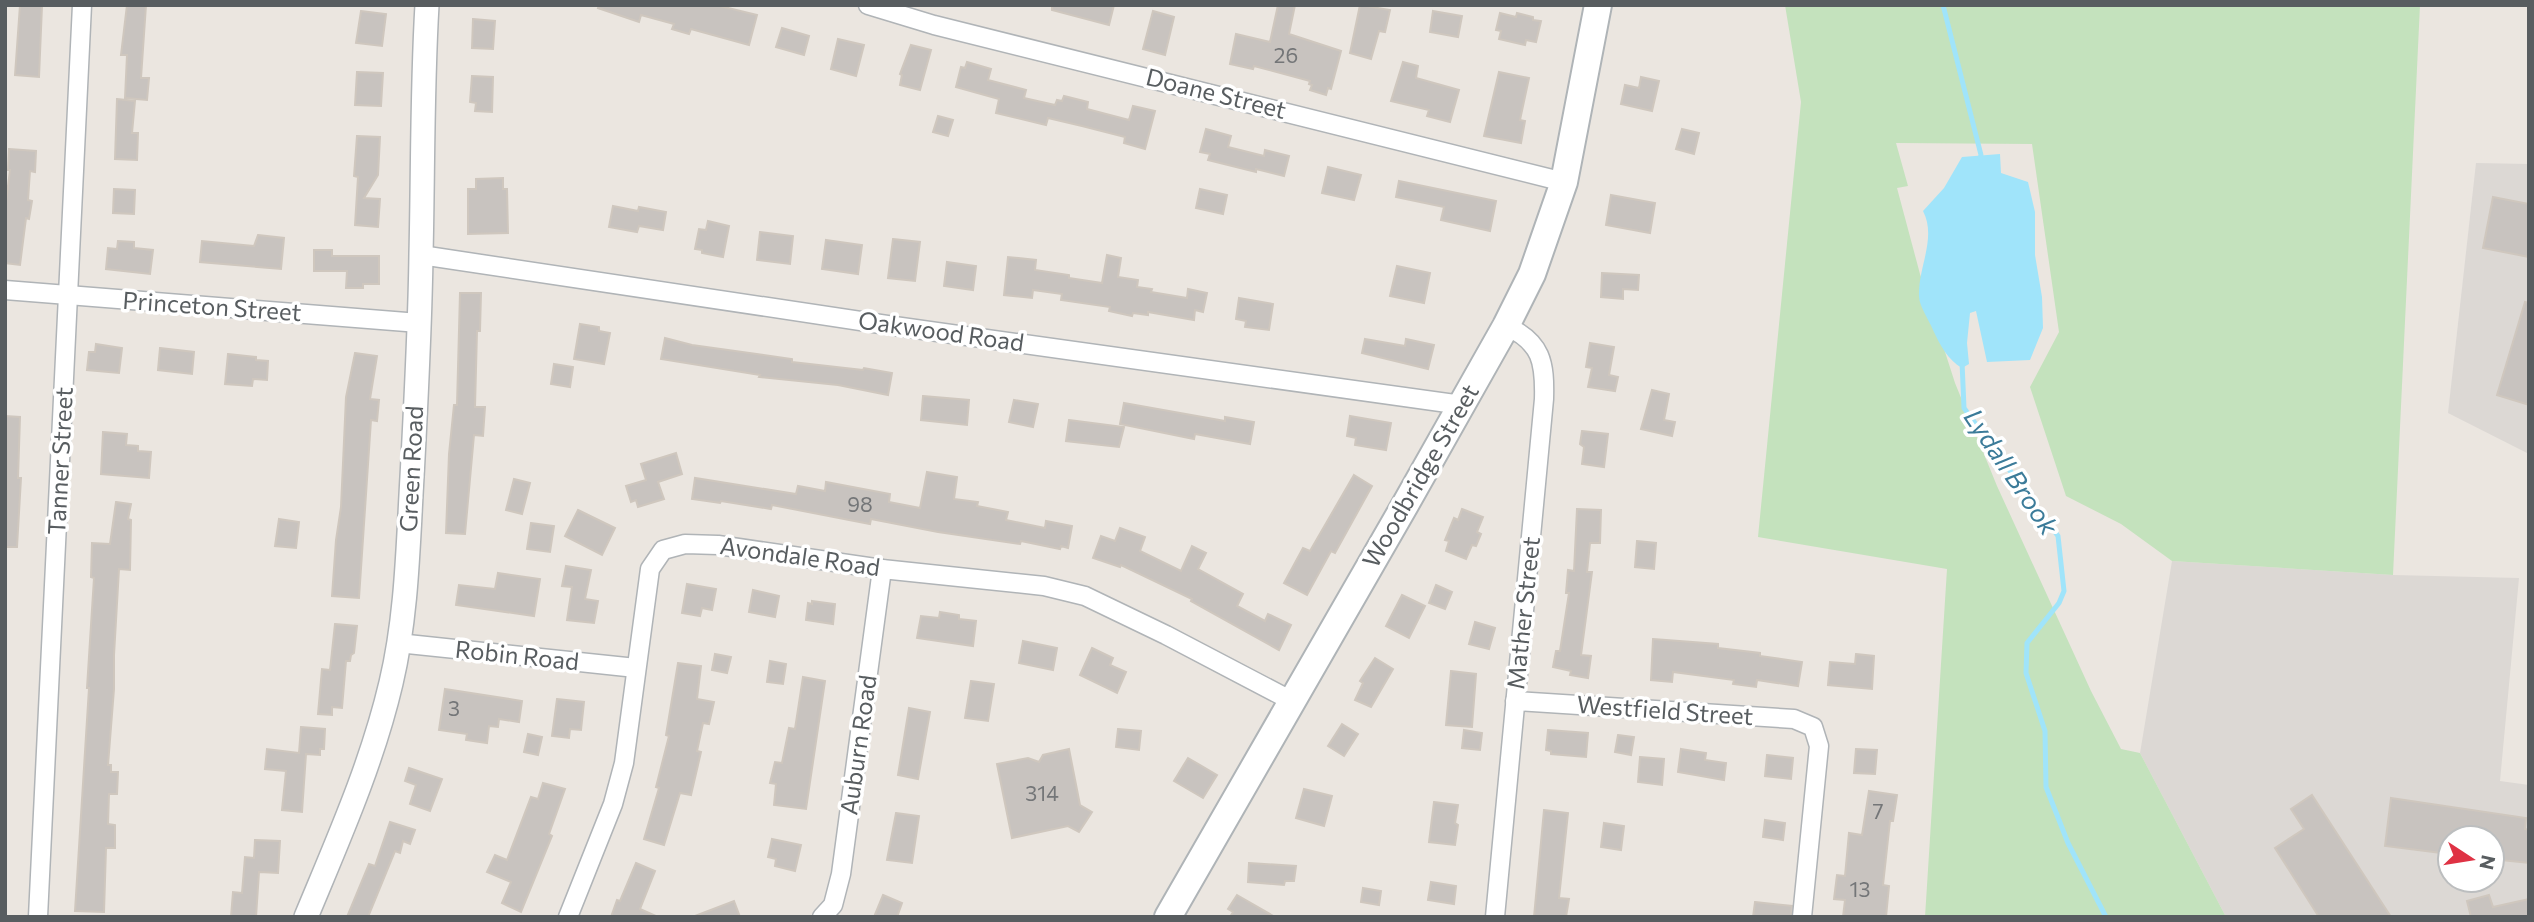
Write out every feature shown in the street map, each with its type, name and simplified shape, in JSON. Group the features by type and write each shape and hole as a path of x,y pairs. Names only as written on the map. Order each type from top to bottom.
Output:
{"main road":[{"name":"Woodbridge Street","path":"1168,917 1507,326 1531,274 1564,182 1598,5"}],"street":[{"name":"Tanner Street","path":"38,917 82,5"},
{"name":"Green Road","path":"306,917 361,785 381,723 398,643 409,529 419,323 423,77 427,5"},
{"name":"Doane Street","path":"868,5 934,25 1564,182"},
{"name":"Oakwood Road","path":"421,255 873,323 1462,405"},
{"name":"Princeton Street","path":"5,290 419,323"},
{"name":"Mather Street","path":"1495,917 1545,372 1537,349 1523,333 1507,326"},
{"name":"Avondale Road","path":"568,917 617,790 624,764 650,569 663,550 685,544 718,545 883,569 1044,586 1084,596 1166,635 1292,701"},
{"name":"Auburn Road","path":"822,917 834,905 841,874 883,569"},
{"name":"Robin Road","path":"398,643 636,668"},
{"name":"Westfield Street","path":"1515,701 1794,719 1813,727 1819,746 1802,917"}],"shaded area":[{"path":"2476,163 2529,164 2529,454 2448,413"},
{"path":"2172,561 2393,575 2519,578 2500,781 2529,785 2529,917 2226,917 2140,753"}],"green space":[{"path":"1785,5 2420,5 2393,575 2172,561 2121,524 2066,496 2030,387 2059,332 2032,144 1896,143 1908,186 1897,188 1920,274 1955,383 1997,486 2091,691 2121,749 2140,753 2226,917 1925,917 1947,569 1758,537 1801,102"}],"water":[{"path":"2000,154 2001,173 2028,182 2035,212 2035,255 2042,297 2043,328 2030,360 1987,362 1976,311 1970,313 1967,343 1969,364 1962,368 1942,347 1919,300 1919,285 1928,242 1927,221 1923,211 1944,188 1962,157"}],"building":[{"path":"20,5 42,6 39,77 15,75"},
{"path":"127,5 146,5 141,78 149,78 147,100 125,98 127,55 121,55"},
{"path":"599,5 716,5 757,15 749,45 691,29 689,34 672,29 674,24 641,15 639,22 598,8"},
{"path":"1052,5 1114,5 1109,25 1052,10"},
{"path":"1278,5 1295,5 1289,34 1341,51 1331,89 1328,88 1326,95 1310,90 1310,81 1254,66 1253,69 1230,64 1236,34 1270,42"},
{"path":"1360,5 1390,10 1385,32 1379,31 1371,59 1350,53"},
{"path":"361,11 386,14 382,46 356,43"},
{"path":"1153,11 1174,17 1165,55 1143,49"},
{"path":"1433,11 1462,16 1458,37 1430,32"},
{"path":"1500,13 1516,17 1517,13 1541,21 1536,42 1526,40 1525,45 1499,39 1501,31 1496,30"},
{"path":"473,19 495,21 493,49 472,48"},
{"path":"782,28 809,36 804,55 776,47"},
{"path":"838,39 864,45 856,76 831,69"},
{"path":"911,45 931,50 920,90 900,85 900,74"},
{"path":"967,62 991,69 988,80 1026,90 1024,98 1055,105 1057,100 1062,101 1064,96 1088,102 1087,109 1129,120 1133,106 1155,111 1145,149 1124,143 1125,137 1082,126 1048,118 1046,125 996,113 999,99 956,87 961,67 965,68"},
{"path":"1403,62 1418,66 1416,78 1459,90 1450,122 1427,116 1429,110 1391,101"},
{"path":"357,72 383,73 381,106 355,105"},
{"path":"1499,72 1529,78 1520,120 1525,121 1521,143 1484,136"},
{"path":"472,76 493,77 492,112 475,111 476,103 470,102"},
{"path":"1641,77 1659,81 1652,111 1621,104 1625,85 1639,88"},
{"path":"117,99 135,101 132,133 138,133 137,160 115,159"},
{"path":"938,116 953,120 948,136 933,132"},
{"path":"1206,129 1231,136 1228,147 1264,156 1265,150 1289,156 1284,176 1208,160 1210,154 1200,152"},
{"path":"1682,129 1699,133 1694,154 1676,149"},
{"path":"357,136 380,137 378,175 364,198 380,199 378,227 355,225 358,177 354,176"},
{"path":"9,149 36,151 35,172 30,171 28,200 32,201 29,219 26,218 20,265 5,263"},
{"path":"1328,167 1361,175 1354,200 1322,193"},
{"path":"503,178 503,189 507,189 508,233 468,234 468,189 476,189 476,179"},
{"path":"1399,181 1496,201 1490,231 1441,220 1444,207 1396,197"},
{"path":"114,189 135,190 134,214 113,213"},
{"path":"1200,189 1227,195 1223,214 1196,208"},
{"path":"1611,195 1655,203 1650,233 1606,225"},
{"path":"2493,197 2529,204 2529,257 2483,248"},
{"path":"613,206 638,211 639,207 666,212 663,230 639,226 637,232 609,227"},
{"path":"708,221 729,226 723,257 695,249 699,229 706,230"},
{"path":"760,232 793,236 790,264 757,260"},
{"path":"258,235 284,238 281,269 200,262 202,241 254,246"},
{"path":"893,239 920,242 915,281 888,278"},
{"path":"826,240 862,245 858,274 822,269"},
{"path":"118,241 134,242 134,248 153,250 150,274 106,269 108,248 117,249"},
{"path":"314,250 332,250 332,256 379,256 379,284 346,288 347,271 314,271"},
{"path":"1107,255 1121,258 1118,277 1138,280 1137,287 1187,298 1188,289 1207,293 1203,312 1195,310 1194,320 1148,312 1148,315 1133,313 1132,316 1109,311 1110,307 1061,300 1062,294 1033,290 1032,298 1004,295 1008,257 1036,260 1035,270 1102,283"},
{"path":"947,262 976,266 973,290 944,286"},
{"path":"1397,266 1430,273 1424,303 1390,296"},
{"path":"1602,273 1639,275 1638,290 1623,289 1623,299 1601,297"},
{"path":"460,293 481,293 475,407 485,407 483,436 474,435 465,534 446,533 449,454 454,405 457,405"},
{"path":"1239,298 1273,304 1269,330 1245,327 1246,321 1236,319"},
{"path":"2525,302 2529,303 2529,405 2497,395"},
{"path":"580,324 599,327 599,331 610,333 604,364 574,359"},
{"path":"665,338 692,345 792,359 792,362 892,373 888,395 838,385 759,377 760,375 661,359"},
{"path":"1365,339 1405,346 1406,339 1434,345 1428,369 1362,353"},
{"path":"1590,343 1614,347 1609,375 1618,377 1615,391 1588,387 1592,368 1586,367"},
{"path":"96,344 122,348 119,373 87,370 89,352 95,352"},
{"path":"160,348 194,352 192,374 158,370"},
{"path":"355,353 377,356 370,399 379,400 377,421 371,420 359,598 332,596 341,507 346,397"},
{"path":"228,354 268,361 267,380 253,379 252,386 225,384"},
{"path":"554,364 573,367 570,387 551,384"},
{"path":"1652,390 1669,394 1664,420 1675,422 1672,436 1641,429"},
{"path":"923,396 969,400 967,425 921,420"},
{"path":"1014,400 1038,404 1033,427 1009,422"},
{"path":"1124,403 1225,421 1225,417 1254,422 1250,444 1195,434 1194,439 1120,424"},
{"path":"5,416 20,417 18,478 21,478 17,547 5,547"},
{"path":"1350,416 1391,423 1386,450 1355,445 1356,438 1347,436"},
{"path":"1069,420 1124,427 1119,447 1066,441"},
{"path":"1582,431 1608,434 1604,467 1582,464"},
{"path":"103,432 127,434 126,445 138,446 138,451 151,452 149,478 101,474"},
{"path":"676,453 682,474 658,482 664,499 638,507 636,500 631,502 626,486 646,480 641,464"},
{"path":"927,472 957,477 954,499 978,502 977,506 1008,512 1006,520 1045,528 1046,521 1072,526 1068,548 938,532 871,519 870,524 772,505 771,509 692,499 695,478 796,494 798,486 825,491 826,482 890,494 889,502 920,508"},
{"path":"1354,475 1372,486 1335,553 1331,551 1307,595 1284,583 1303,548 1310,551"},
{"path":"514,479 530,483 522,514 506,510"},
{"path":"116,502 131,504 128,519 131,520 130,570 119,569 108,765 111,765 111,772 118,772 117,794 109,794 108,824 115,825 115,848 106,848 104,912 75,911 89,688 94,578 91,577 92,543 110,544"},
{"path":"1462,509 1483,517 1477,532 1481,534 1466,559 1446,551 1449,541 1445,540 1454,518 1458,520"},
{"path":"1577,509 1601,510 1600,543 1590,543 1587,572 1592,572 1581,655 1591,656 1588,678 1570,675 1571,671 1553,667 1556,651 1560,651 1569,593 1566,593 1568,570 1574,571"},
{"path":"578,510 615,528 602,555 565,536"},
{"path":"279,519 299,522 296,548 275,546"},
{"path":"531,523 554,526 550,552 527,549"},
{"path":"1120,528 1145,537 1140,551 1181,571 1192,546 1206,553 1198,569 1243,594 1237,606 1265,621 1268,614 1291,625 1279,650 1191,601 1192,599 1121,565 1120,567 1093,558 1101,536 1115,541"},
{"path":"1637,541 1656,543 1654,569 1635,567"},
{"path":"566,566 591,570 585,599 598,601 594,623 567,620 572,587 562,586"},
{"path":"498,573 540,579 534,616 456,605 459,585 495,589"},
{"path":"687,584 716,589 712,610 702,608 700,616 682,613"},
{"path":"1436,585 1452,592 1445,609 1429,603"},
{"path":"753,590 779,596 775,617 749,612"},
{"path":"1402,595 1425,606 1409,638 1386,626"},
{"path":"812,601 835,604 833,624 806,620 808,603 812,604"},
{"path":"940,612 959,615 959,619 976,621 973,646 917,638 921,616 939,618"},
{"path":"1475,622 1495,628 1489,649 1469,644"},
{"path":"335,624 357,626 354,653 350,661 346,661 342,708 332,707 332,715 318,714 322,669 330,670"},
{"path":"1653,639 1718,644 1718,648 1802,662 1798,686 1757,680 1756,687 1733,684 1734,680 1673,672 1672,682 1651,680"},
{"path":"1023,641 1057,648 1053,670 1019,663"},
{"path":"1092,648 1113,658 1110,665 1126,672 1117,693 1080,675"},
{"path":"715,654 731,657 727,673 712,670"},
{"path":"1856,654 1874,656 1872,689 1828,685 1830,662 1855,664"},
{"path":"1375,658 1393,669 1371,707 1355,700 1363,683 1360,681"},
{"path":"770,661 786,664 783,684 767,682"},
{"path":"678,663 701,666 697,699 714,702 709,724 703,723 697,751 701,752 691,795 680,793 664,845 644,839 659,788 656,787 669,736 666,735"},
{"path":"1451,671 1476,674 1472,727 1446,725"},
{"path":"803,677 825,681 806,809 774,805 776,784 770,783 775,762 782,763 789,728 795,729"},
{"path":"971,681 994,684 988,721 965,718"},
{"path":"445,689 522,701 519,722 499,719 498,727 489,726 487,743 466,740 467,734 439,730"},
{"path":"557,699 584,702 581,730 570,729 569,738 552,736"},
{"path":"909,708 930,712 918,779 898,775"},
{"path":"1342,724 1358,734 1344,756 1328,746"},
{"path":"301,727 325,729 324,749 320,749 320,755 306,754 302,812 282,810 286,771 265,769 267,749 299,753"},
{"path":"1118,729 1141,731 1139,750 1116,747"},
{"path":"1464,730 1482,733 1480,750 1462,748"},
{"path":"1548,730 1588,733 1586,757 1551,754 1551,751 1546,750"},
{"path":"528,734 542,737 538,755 524,752"},
{"path":"1618,735 1634,737 1631,755 1615,752"},
{"path":"1069,749 1080,805 1092,812 1079,832 1068,826 1012,838 997,764 1028,758 1039,762 1043,755"},
{"path":"1681,749 1706,753 1705,760 1726,763 1724,780 1678,772"},
{"path":"1856,749 1877,750 1875,774 1854,773"},
{"path":"1767,755 1793,758 1791,779 1765,776"},
{"path":"1640,757 1664,759 1662,785 1638,782"},
{"path":"1188,758 1217,775 1203,798 1174,781"},
{"path":"409,768 442,779 430,811 410,804 416,785 405,781"},
{"path":"543,783 565,789 549,834 552,836 521,912 502,903 511,882 487,872 495,855 507,860 531,797 538,799"},
{"path":"1304,789 1332,796 1324,826 1296,818"},
{"path":"1869,791 1897,795 1893,821 1890,821 1883,885 1889,886 1886,917 1843,917 1845,900 1834,899 1837,875 1845,876 1849,833 1862,835"},
{"path":"2312,795 2391,917 2319,917 2275,848 2304,829 2291,809"},
{"path":"2391,798 2526,818 2525,829 2529,830 2529,863 2506,861 2506,824 2436,824 2436,852 2385,846"},
{"path":"1434,802 1458,805 1455,845 1429,842"},
{"path":"1544,810 1568,813 1559,898 1569,899 1566,917 1534,917"},
{"path":"896,813 919,816 912,863 887,860"},
{"path":"1765,820 1785,823 1783,840 1763,837"},
{"path":"390,822 415,830 410,844 403,841 400,853 395,851 368,917 347,917 369,864 375,866"},
{"path":"1604,823 1624,826 1621,850 1601,847"},
{"path":"772,839 801,845 795,871 775,866 776,859 768,857"},
{"path":"255,840 280,841 278,873 259,872 256,917 231,917 233,892 242,893 245,857 254,858"},
{"path":"636,863 655,871 640,909 658,917 611,917 617,900 620,901"},
{"path":"1249,863 1296,866 1294,881 1285,881 1284,885 1248,882"},
{"path":"1431,882 1456,886 1454,904 1428,900"},
{"path":"1363,888 1381,891 1379,905 1361,902"},
{"path":"883,895 902,903 897,917 874,917"},
{"path":"1237,895 1275,917 1230,917 1233,912 1228,909"},
{"path":"2489,895 2493,907 2529,899 2529,917 2471,917 2467,901"},
{"path":"734,901 740,917 695,917 695,916"},
{"path":"1755,902 1792,906 1791,917 1753,917"}],"waterway":[{"name":"Lydall Brook","path":"1943,5 1981,155 1979,162"},
{"name":"Lydall Brook","path":"1962,362 1964,408 2058,536 2064,591 2059,603 2027,643 2026,673 2045,731 2046,787 2068,843 2106,917"}]}
